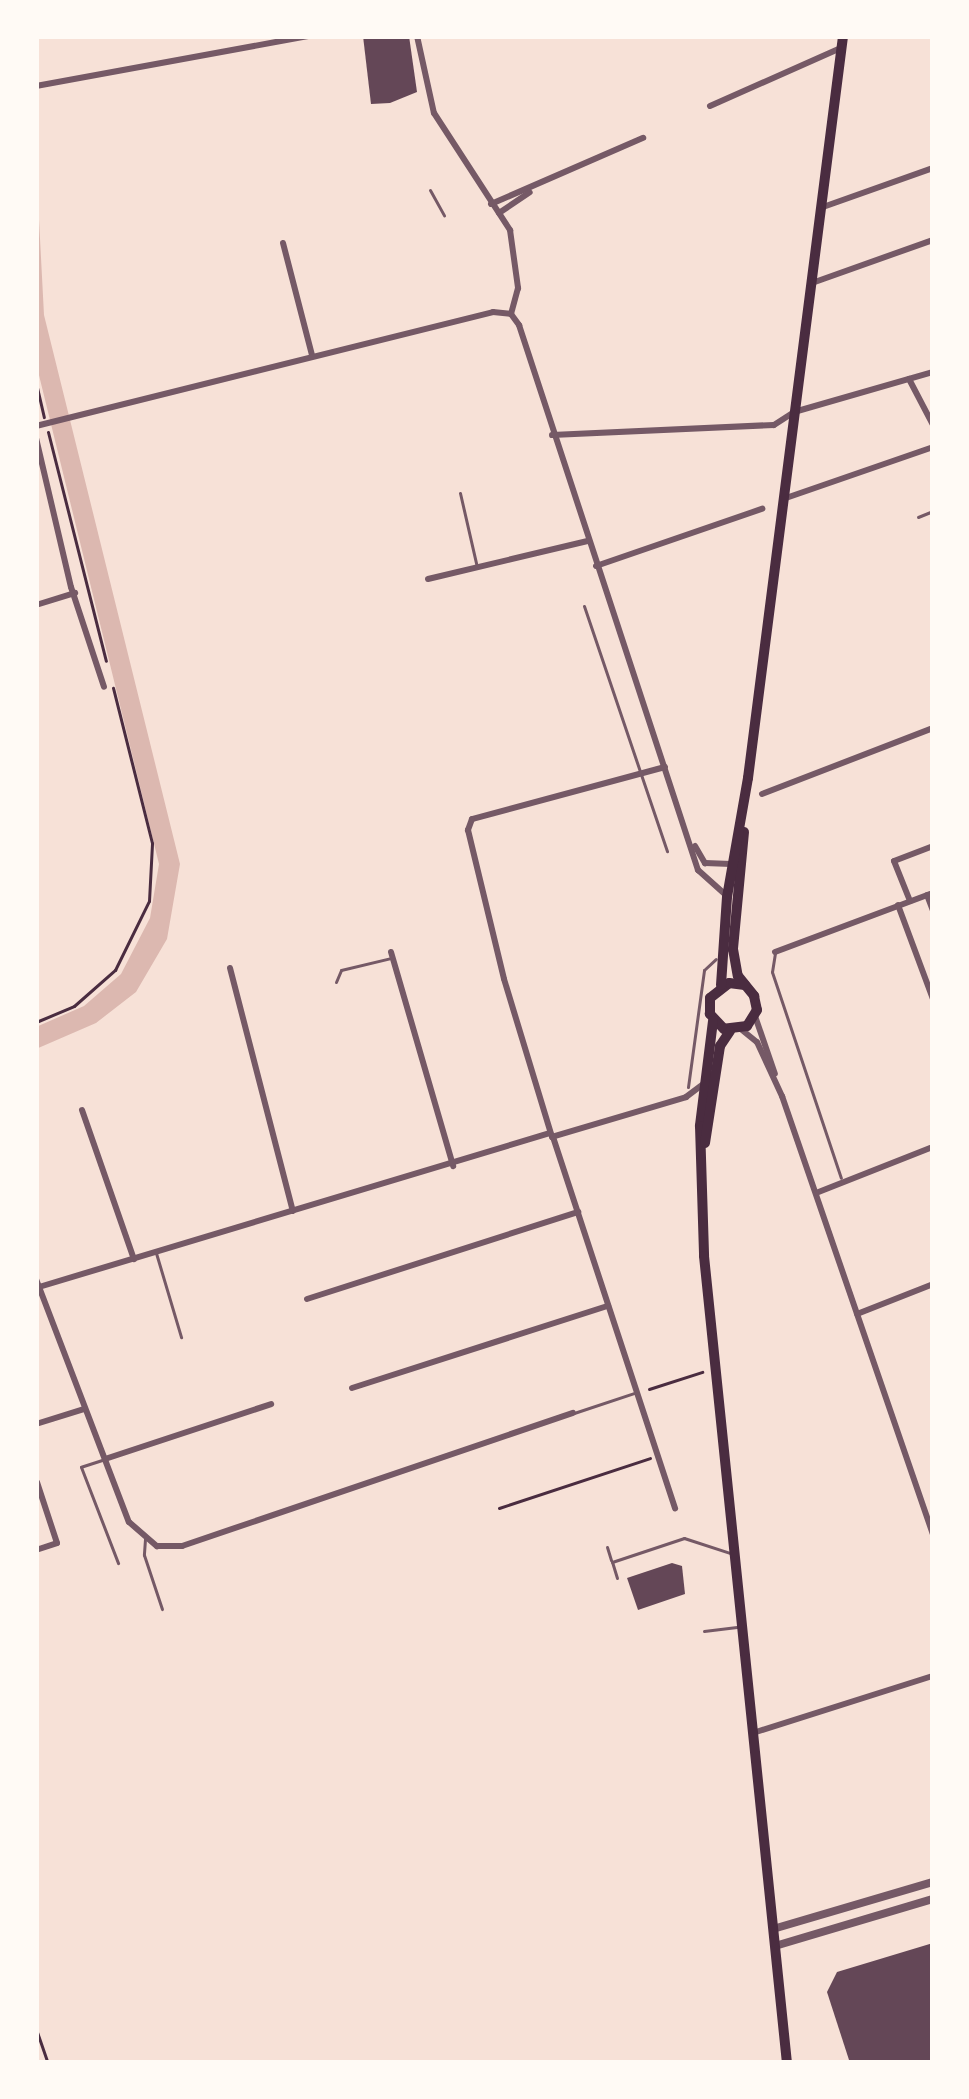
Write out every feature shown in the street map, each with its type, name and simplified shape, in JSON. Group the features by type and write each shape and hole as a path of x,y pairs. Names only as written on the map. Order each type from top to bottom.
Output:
{"main road":[{"path":"702,1164 720,1046 755,1016 754,995 734,961 733,938 747,787 842,42"},
{"path":"747,787 732,864 721,986 709,1005 713,1021 704,1082 702,1164 715,1367 787,2063"},
{"path":"721,986 745,986"},
{"path":"713,1021 736,1030"}],"street":[{"path":"36,86 309,36"},
{"path":"416,36 434,112 510,230 518,301 511,314"},
{"path":"710,106 842,42"},
{"path":"494,210 644,138"},
{"path":"820,208 933,168"},
{"path":"810,283 933,240"},
{"path":"283,243 312,356"},
{"path":"44,424 493,313 511,314"},
{"path":"511,314 519,326 698,870 728,897"},
{"path":"552,435 767,425 786,421 794,412 933,371"},
{"path":"909,379 933,425"},
{"path":"36,438 75,593 108,687"},
{"path":"783,500 933,447"},
{"path":"596,566 761,509"},
{"path":"428,579 587,541"},
{"path":"36,604 75,593"},
{"path":"762,794 933,728"},
{"path":"665,767 472,819 468,830 504,979 675,1508"},
{"path":"687,832 705,863 732,864"},
{"path":"910,901 894,861 933,846"},
{"path":"775,952 930,894 933,911"},
{"path":"898,905 933,999"},
{"path":"392,955 452,1166"},
{"path":"230,968 293,1211"},
{"path":"755,1016 933,1534"},
{"path":"736,1030 757,1042 777,1083"},
{"path":"573,1413 182,1546 157,1546 129,1522 38,1283 134,1260 692,1095 704,1082"},
{"path":"82,1110 134,1260"},
{"path":"816,1193 933,1147"},
{"path":"307,1299 578,1212"},
{"path":"857,1315 933,1285"},
{"path":"352,1388 608,1306"},
{"path":"105,1459 271,1404"},
{"path":"36,1424 85,1408"},
{"path":"36,1550 57,1543 37,1482"},
{"path":"752,1733 933,1676"},
{"path":"773,1929 933,1882"},
{"path":"775,1946 933,1899"}],"lane":[{"path":"430,190 444,215"},
{"path":"460,493 477,568"},
{"path":"918,517 933,511"},
{"path":"584,606 667,850"},
{"path":"775,952 772,972 842,1184"},
{"path":"336,982 341,970 392,955"},
{"path":"688,1087 704,970 714,958 724,962"},
{"path":"156,1252 181,1337"},
{"path":"573,1413 635,1393"},
{"path":"105,1459 81,1467 118,1563"},
{"path":"612,1562 684,1538 733,1554"},
{"path":"145,1539 144,1555 162,1610"},
{"path":"607,1547 617,1578"},
{"path":"704,1631 740,1627"}],"path":[{"path":"36,383 107,664"},
{"path":"36,1022 74,1006 115,970 149,901 152,843 108,687"},
{"path":"649,1389 715,1367"},
{"path":"499,1508 657,1455"},
{"path":"36,2029 48,2063"}],"shaded area":[{"path":"36,162 44,315 180,864 167,939 136,992 96,1023 36,1049 36,1027 84,1006 121,974 150,918 159,864 36,363"}],"building":[{"path":"363,36 409,36 417,92 390,103 371,104"},
{"path":"672,1563 682,1566 685,1594 638,1610 627,1578"},
{"path":"933,1943 933,2063 850,2063 827,1992 837,1972"}]}
